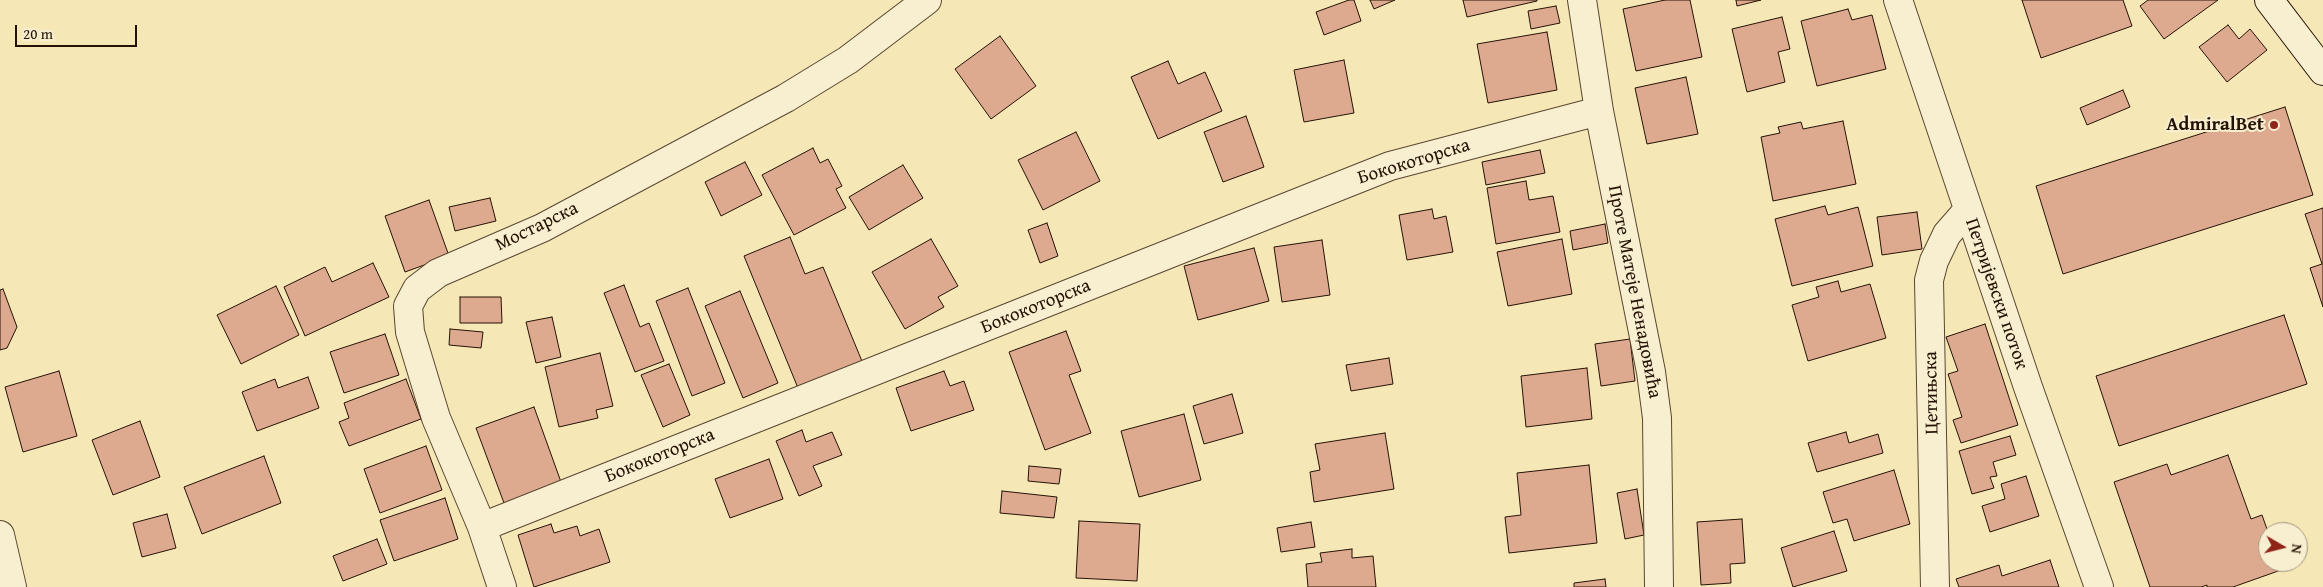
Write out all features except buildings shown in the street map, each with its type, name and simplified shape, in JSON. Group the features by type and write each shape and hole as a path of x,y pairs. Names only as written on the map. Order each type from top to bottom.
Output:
{"street":[{"name":"Мостарска","path":"502,587 482,527 436,418 410,332 408,306 417,289 438,273 542,228 786,98 848,60 927,0"},
{"name":"Проте Матеје Ненадовића","path":"1582,0 1599,111 1651,372 1657,418 1659,587"},
{"name":"Петријевски поток","path":"1898,0 1968,210 2099,587"},
{"path":"2269,0 2323,71"},
{"name":"Бококоторска","path":"482,527 1390,166 1599,111"},
{"name":"Цетињска","path":"1935,587 1929,280 1934,261 1947,234 1968,210"},
{"path":"0,535 12,587"}],"place":[{"name":"AdmiralBet","path":"2274,125"}]}
